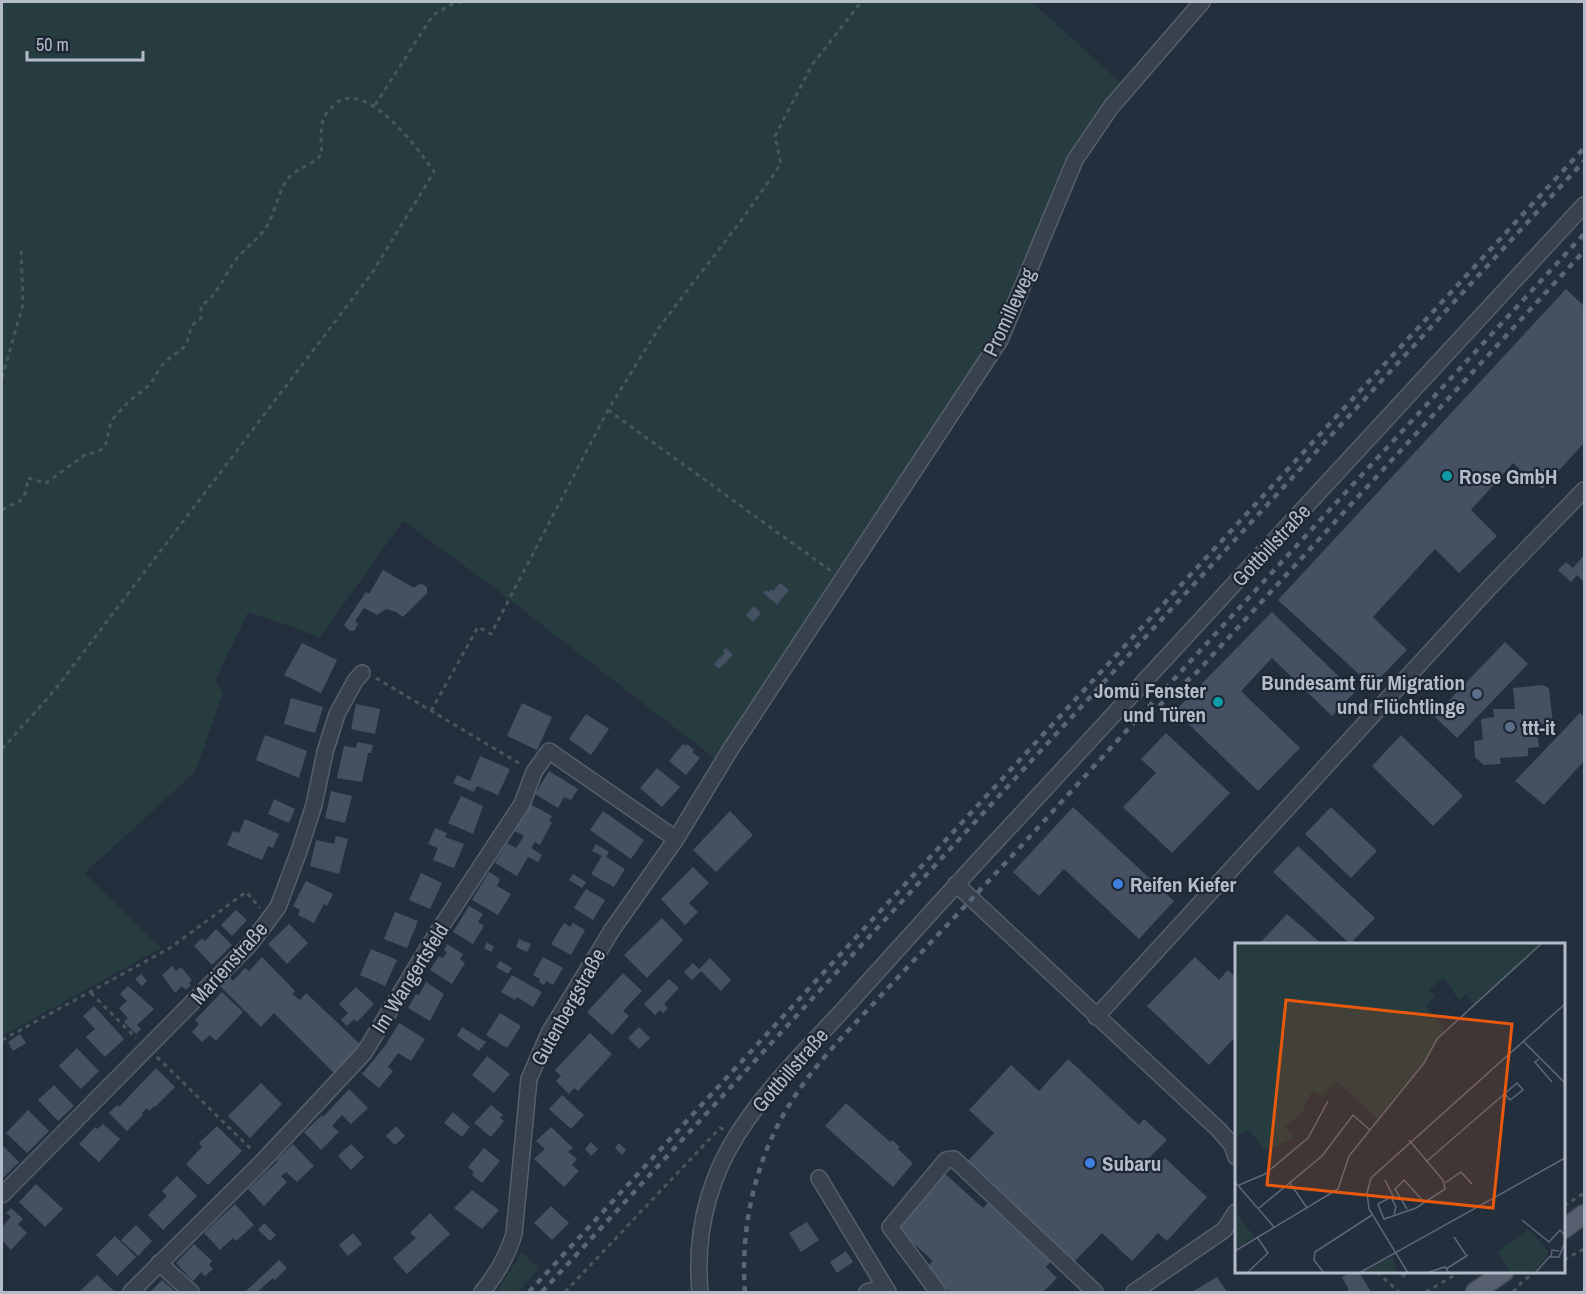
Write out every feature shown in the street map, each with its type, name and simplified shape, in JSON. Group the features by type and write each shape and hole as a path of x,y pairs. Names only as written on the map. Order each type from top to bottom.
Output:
{"main road":[{"path":"1565,1228 1584,1214"},
{"path":"1475,1293 1503,1273"}],"street":[{"name":"Promilleweg","path":"730,750 1000,340 1075,160 1111,107 1202,2"},
{"name":"Gottbillstraße","path":"700,1293 699,1251 704,1213 718,1170 738,1133 765,1095 956,884 1584,205"},
{"path":"1096,1017 1490,587 1584,491"},
{"name":"Marienstraße","path":"2,1195 251,943 278,907 314,805 325,752 337,714 355,681 362,673"},
{"name":"Gutenbergstraße","path":"482,1293 504,1260 514,1233 529,1079 540,1051 612,930 676,839 730,750"},
{"name":"Im Wangertsfeld","path":"131,1293 263,1161 364,1053 437,933 522,804 534,772 549,751 676,839"},
{"path":"956,884 1219,1130 1235,1152"},
{"path":"938,1293 890,1227 950,1158 954,1159 1095,1293"},
{"path":"819,1178 888,1293"},
{"path":"1134,1293 1224,1230 1235,1214"},
{"path":"159,1263 191,1293"},
{"path":"867,1293 873,1290 876,1293"}],"path":[{"path":"374,106 381,99 433,15 454,3 462,2"},
{"path":"431,711 478,627 491,634 608,410 660,326 740,222 781,164 775,136 812,65 861,2"},
{"path":"2,510 19,504 26,493 28,478 46,483 87,454 95,454 103,449 110,436 110,424 126,403 150,384 166,362 182,351 189,341 191,326 201,318 201,306 211,300 235,260 243,254 267,225 285,183 295,171 315,163 322,154 324,116 339,100 356,97 374,106 418,149 434,172 372,273 54,691 2,749"},
{"path":"2,378 23,304 21,247"},
{"path":"608,410 842,579"},
{"path":"362,673 381,680 534,772"},
{"path":"2,1040 170,948 246,892 269,918"},
{"path":"91,993 263,1161"},
{"path":"565,1293 720,1128 738,1133"},
{"path":"1565,1259 1584,1249"},
{"path":"1378,1273 1399,1293"},
{"path":"1426,1293 1458,1273"},
{"path":"1513,1293 1523,1281 1535,1273"}],"green space":[{"path":"2,2 1032,2 1122,84 1071,154 993,344 714,758 492,586 403,521 320,637 248,612 215,681 223,693 195,772 85,873 161,948 2,1036"},
{"path":"522,1252 539,1269 518,1292 496,1292"}],"building":[{"name":"Rose GmbH","path":"1566,289 1584,306 1584,443 1542,489 1513,463 1471,510 1497,536 1459,573 1435,549 1373,617 1407,650 1372,686 1278,600"},
{"path":"1584,555 1584,582 1577,575 1571,582 1558,570 1566,562 1573,568"},
{"path":"383,570 414,588 422,584 427,587 427,593 403,617 386,609 377,615 364,608 355,621 358,624 354,631 350,631 344,625 366,592 369,594"},
{"path":"780,583 789,590 777,605 763,593 771,589 773,591"},
{"path":"754,606 761,613 753,622 746,615"},
{"name":"Jomü Fenster und Türen","path":"1272,612 1355,692 1332,716 1272,658 1241,691 1300,748 1258,791 1175,711"},
{"path":"1505,642 1528,664 1457,738 1434,716"},
{"path":"302,643 337,660 321,693 284,675"},
{"path":"726,648 733,655 719,669 714,664 725,653 723,651"},
{"name":"ttt-it","path":"1543,685 1549,688 1553,723 1537,725 1539,747 1528,748 1528,756 1500,758 1501,764 1484,765 1475,757 1474,741 1483,740 1481,719 1494,717 1493,709 1515,709 1513,688"},
{"path":"291,698 323,707 315,733 284,724"},
{"path":"522,703 552,717 537,750 507,736"},
{"path":"356,704 380,709 375,734 351,729"},
{"path":"1580,713 1584,717 1584,761 1544,805 1515,781"},
{"path":"586,714 609,729 591,755 569,739"},
{"path":"1166,733 1230,793 1172,853 1123,807 1156,773 1141,759"},
{"path":"265,735 307,751 299,778 256,760"},
{"path":"1401,735 1463,796 1433,826 1372,766"},
{"path":"357,742 373,745 371,753 368,753 362,782 337,778 344,746 356,748"},
{"path":"683,744 686,746 687,744 700,758 686,775 669,761"},
{"path":"480,756 510,769 498,795 477,786 474,792 453,783 457,775 470,781"},
{"path":"657,768 680,787 662,807 640,788"},
{"path":"549,771 578,789 571,800 564,797 558,808 535,794"},
{"path":"331,791 352,796 345,823 325,818"},
{"path":"461,796 483,806 473,834 448,823"},
{"path":"274,799 295,809 289,823 268,814"},
{"path":"530,804 552,816 549,821 552,822 540,845 535,842 531,848 542,855 538,862 528,857 517,876 495,863 507,843 516,848 524,836 515,831"},
{"name":"Reifen Kiefer","path":"1073,807 1174,901 1139,939 1064,869 1039,896 1013,872"},
{"path":"1331,807 1377,851 1351,878 1305,834"},
{"path":"603,811 644,840 631,859 590,830"},
{"path":"730,811 753,835 716,872 693,850"},
{"path":"245,819 279,834 273,848 268,846 262,860 227,845 233,831 239,833"},
{"path":"435,828 447,833 445,837 464,844 454,868 433,860 438,848 428,844"},
{"path":"336,836 348,839 339,874 310,866 316,840 334,844"},
{"path":"596,844 609,852 606,857 625,869 614,887 591,874 602,856 592,851"},
{"path":"1298,846 1375,918 1349,943 1273,872"},
{"path":"693,867 709,883 689,903 698,912 685,925 661,899"},
{"path":"489,872 500,879 497,886 511,894 498,915 472,900"},
{"path":"421,873 442,883 430,909 409,900"},
{"path":"573,874 586,882 582,888 569,880"},
{"path":"306,881 333,894 327,906 324,904 314,923 298,915 300,910 293,906"},
{"path":"586,889 605,900 593,920 574,908"},
{"path":"469,906 483,914 478,922 484,926 473,944 453,932"},
{"path":"236,910 247,920 232,936 221,925"},
{"path":"395,912 418,921 407,948 384,939"},
{"path":"1287,914 1321,943 1260,943"},
{"path":"662,918 683,940 647,978 624,955"},
{"path":"564,923 570,927 573,923 585,930 571,955 551,944"},
{"path":"289,924 308,943 287,964 268,944"},
{"path":"216,929 232,945 212,965 194,946 202,938 205,941"},
{"path":"519,939 531,944 527,952 516,947"},
{"path":"487,942 494,947 491,952 484,948"},
{"path":"447,944 463,954 460,959 465,963 452,984 430,970 439,956 443,958 447,952 444,950"},
{"path":"371,949 397,960 385,986 360,975"},
{"path":"262,957 295,991 292,994 300,1000 306,993 361,1045 336,1075 274,1013 261,1027 220,986 230,977 233,981 245,968 249,971"},
{"path":"543,957 563,968 553,985 546,981 544,985 533,975"},
{"path":"1195,957 1219,980 1228,970 1235,977 1235,1037 1209,1065 1147,1006"},
{"path":"710,958 731,980 721,991 701,971 692,980 684,972 693,963 699,969"},
{"path":"500,961 512,968 508,974 496,967"},
{"path":"172,966 176,971 181,967 192,980 186,990 182,986 175,993 162,975"},
{"path":"623,973 642,991 623,1011 629,1016 612,1035 587,1012"},
{"path":"141,974 147,981 142,986 135,979"},
{"path":"512,975 542,992 533,1007 517,997 515,1000 501,992"},
{"path":"669,979 679,988 664,1004 668,1008 663,1013 660,1010 655,1015 644,1004"},
{"path":"426,982 444,994 430,1021 408,1008"},
{"path":"128,986 154,1009 137,1025 141,1029 136,1034 124,1022 128,1018 119,1008 127,1001 120,994"},
{"path":"356,987 374,1004 357,1022 354,1019 347,1026 341,1020 348,1013 339,1004"},
{"path":"222,992 243,1012 216,1041 210,1035 202,1042 192,1032 199,1024 195,1020"},
{"path":"94,1006 124,1039 105,1057 86,1037 95,1029 83,1016"},
{"path":"500,1013 521,1026 507,1048 486,1035"},
{"path":"399,1023 425,1039 411,1061 398,1053 388,1067 393,1071 379,1088 362,1074 385,1046"},
{"path":"462,1027 486,1042 479,1051 457,1036"},
{"path":"639,1027 650,1038 639,1049 628,1038"},
{"path":"590,1033 612,1054 578,1091 574,1088 569,1094 556,1081 561,1076 555,1070"},
{"path":"20,1034 26,1043 13,1051 8,1042"},
{"path":"77,1048 99,1071 81,1089 59,1066"},
{"path":"487,1056 510,1074 494,1093 472,1075"},
{"name":"Subaru","path":"1068,1059 1139,1125 1144,1119 1167,1140 1148,1159 1157,1167 1165,1158 1207,1197 1167,1241 1158,1233 1132,1261 1102,1233 1074,1262 966,1163 994,1133 969,1110 1011,1065 1039,1091"},
{"path":"156,1068 175,1087 155,1107 149,1111 147,1108 127,1131 109,1113 117,1105 119,1107"},
{"path":"261,1083 282,1104 250,1138 228,1116"},
{"path":"54,1085 74,1106 58,1121 38,1100"},
{"path":"349,1089 368,1108 351,1124 342,1115 332,1126 339,1132 321,1150 304,1132 322,1115 323,1117"},
{"path":"562,1095 584,1115 571,1129 549,1109"},
{"path":"846,1103 890,1142 892,1140 900,1147 898,1149 913,1163 893,1187 825,1126"},
{"path":"491,1105 503,1115 500,1118 504,1121 491,1137 474,1123"},
{"path":"28,1110 49,1131 27,1153 6,1133"},
{"path":"453,1112 470,1127 462,1137 444,1123"},
{"path":"103,1124 120,1139 99,1162 79,1144 95,1127 98,1129"},
{"path":"217,1126 242,1151 208,1185 186,1164 202,1147 199,1143"},
{"path":"396,1126 405,1136 395,1145 386,1136"},
{"path":"551,1127 573,1148 568,1152 577,1159 572,1165 579,1171 564,1187 534,1159 545,1149 536,1141"},
{"path":"591,1142 598,1149 591,1156 585,1149"},
{"path":"619,1143 626,1150 622,1155 615,1148"},
{"path":"293,1144 314,1166 297,1182 286,1172 281,1176 287,1182 264,1206 248,1189"},
{"path":"351,1144 364,1157 351,1170 338,1156"},
{"path":"2,1145 19,1162 2,1179"},
{"path":"484,1148 500,1161 482,1183 472,1175 474,1172 468,1167"},
{"path":"944,1173 983,1208 989,1202 1051,1261 1046,1267 1057,1278 1043,1292 950,1292 925,1269 933,1261 895,1227"},
{"path":"177,1176 197,1196 163,1230 148,1215 167,1196 162,1191"},
{"path":"36,1184 63,1209 45,1227 19,1202"},
{"path":"472,1190 499,1210 482,1229 454,1208"},
{"path":"235,1204 254,1225 236,1241 233,1238 220,1250 204,1233"},
{"path":"551,1206 569,1223 552,1240 534,1223"},
{"path":"11,1208 23,1219 18,1224 27,1233 11,1250 2,1240 2,1227 11,1217 6,1213"},
{"path":"430,1213 450,1234 407,1274 393,1258 416,1238 410,1233"},
{"path":"807,1222 819,1240 801,1252 789,1233"},
{"path":"264,1223 276,1235 270,1241 258,1230"},
{"path":"136,1225 152,1241 138,1256 121,1240"},
{"path":"353,1233 362,1244 348,1256 339,1245"},
{"path":"115,1236 136,1257 117,1276 96,1255"},
{"path":"194,1244 212,1261 209,1265 213,1269 205,1276 201,1272 193,1281 176,1263"},
{"path":"846,1251 853,1262 837,1273 830,1262"},
{"path":"279,1260 287,1268 275,1280 273,1278 257,1292 245,1292"},
{"path":"1349,1273 1360,1273 1371,1292 1344,1292 1349,1290 1342,1277"},
{"path":"1398,1273 1408,1273 1404,1278"},
{"path":"97,1275 115,1292 79,1292 81,1290"},
{"path":"1217,1277 1227,1292 1192,1292"},
{"path":"162,1280 176,1292 150,1292"}],"railway":[{"path":"529,1292 1584,148"},
{"path":"542,1292 1584,161"},
{"path":"745,1292 745,1244 752,1196 759,1173 776,1128 797,1092 818,1065 1584,234"},
{"path":"1150,714 1197,672 1584,251"}],"place":[{"name":"Rose GmbH","path":"1447,476"},
{"name":"Bundesamt für Migration und Flüchtlinge","path":"1477,694"},
{"name":"Jomü Fenster und Türen","path":"1218,702"},
{"name":"ttt-it","path":"1510,727"},
{"name":"Reifen Kiefer","path":"1118,884"},
{"name":"Subaru","path":"1090,1163"}]}
